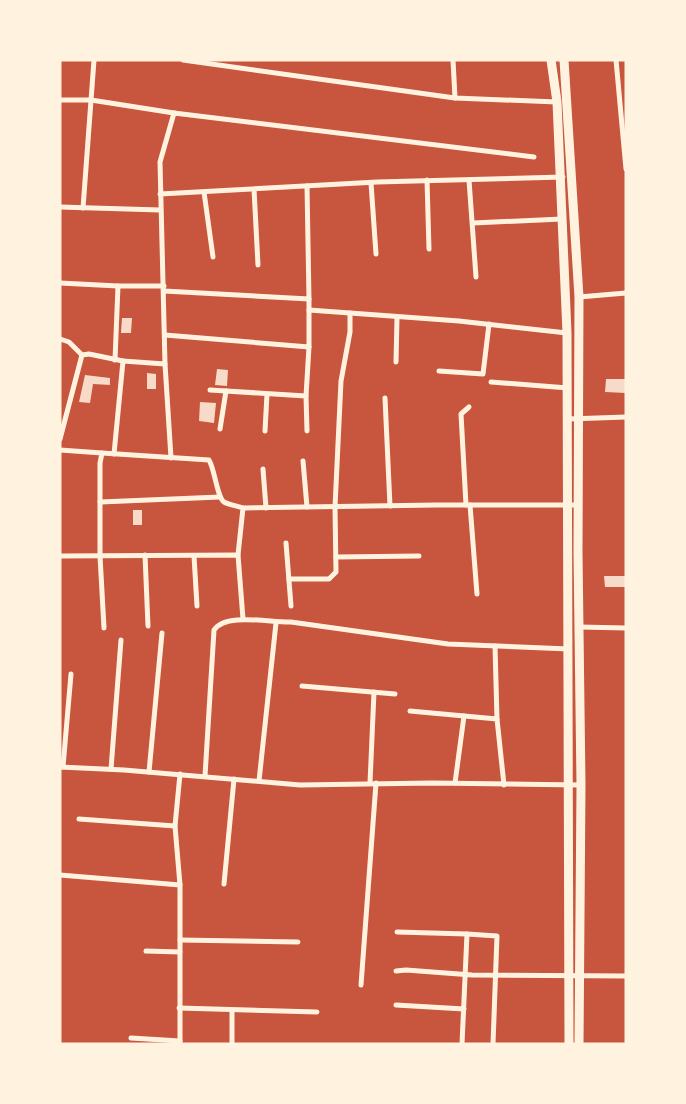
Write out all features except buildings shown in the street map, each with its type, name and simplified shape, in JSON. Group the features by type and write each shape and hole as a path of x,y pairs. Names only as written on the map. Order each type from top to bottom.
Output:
{"highway":[{"path":"551,60 557,102 567,333 569,785 574,975 579,1044"},
{"path":"564,60 579,297 581,785 574,975 569,1044"}],"street":[{"path":"83,208 94,60"},
{"path":"183,60 455,98 557,102"},
{"path":"453,60 455,98"},
{"path":"616,60 626,169"},
{"path":"60,100 91,100 174,113 534,157"},
{"path":"171,458 165,364 160,162 174,113"},
{"path":"160,194 427,180 573,178"},
{"path":"427,180 429,249"},
{"path":"469,180 476,277"},
{"path":"371,183 376,254"},
{"path":"307,186 309,298 307,431"},
{"path":"254,189 258,265"},
{"path":"204,192 213,257"},
{"path":"60,207 160,210"},
{"path":"472,223 562,219"},
{"path":"60,283 309,298"},
{"path":"115,360 118,286"},
{"path":"579,297 626,293"},
{"path":"309,310 489,324 567,333"},
{"path":"289,579 332,578 336,572 335,507 341,381 351,332 350,313"},
{"path":"396,362 397,318"},
{"path":"439,370 483,375 489,324"},
{"path":"165,335 309,347"},
{"path":"60,339 69,342 82,355"},
{"path":"82,355 165,364"},
{"path":"60,439 63,410 82,355"},
{"path":"114,454 123,361"},
{"path":"491,382 568,388"},
{"path":"210,390 306,396"},
{"path":"220,429 226,391"},
{"path":"265,431 267,394"},
{"path":"385,398 390,506"},
{"path":"469,407 461,414 477,594"},
{"path":"568,419 626,417"},
{"path":"60,450 209,460 214,468 220,497 224,502 243,508 579,505"},
{"path":"102,453 100,463 100,556 104,628"},
{"path":"303,461 307,507"},
{"path":"263,470 266,508"},
{"path":"100,502 220,497"},
{"path":"243,508 238,555 243,619"},
{"path":"286,543 291,606"},
{"path":"145,555 148,626"},
{"path":"60,556 238,555"},
{"path":"194,556 197,606"},
{"path":"336,557 419,556"},
{"path":"205,776 214,630 222,622 243,619 276,623 291,622 448,645 569,649"},
{"path":"260,781 276,623"},
{"path":"579,627 626,628"},
{"path":"149,772 162,633"},
{"path":"111,769 121,640"},
{"path":"495,646 497,719 504,784"},
{"path":"71,674 62,767 180,774 300,785 455,783 581,785"},
{"path":"302,686 395,693"},
{"path":"360,986 373,783 374,692"},
{"path":"410,711 497,719"},
{"path":"455,783 464,716"},
{"path":"131,1038 180,1042 180,885 175,826 180,774"},
{"path":"224,884 234,779"},
{"path":"79,819 175,826"},
{"path":"60,875 180,885"},
{"path":"397,932 497,936 493,1044"},
{"path":"462,1044 467,934"},
{"path":"180,940 298,942"},
{"path":"146,951 180,952"},
{"path":"396,971 496,975 626,976"},
{"path":"396,1005 464,1009"},
{"path":"179,1008 317,1012"},
{"path":"232,1010 232,1044"}]}
